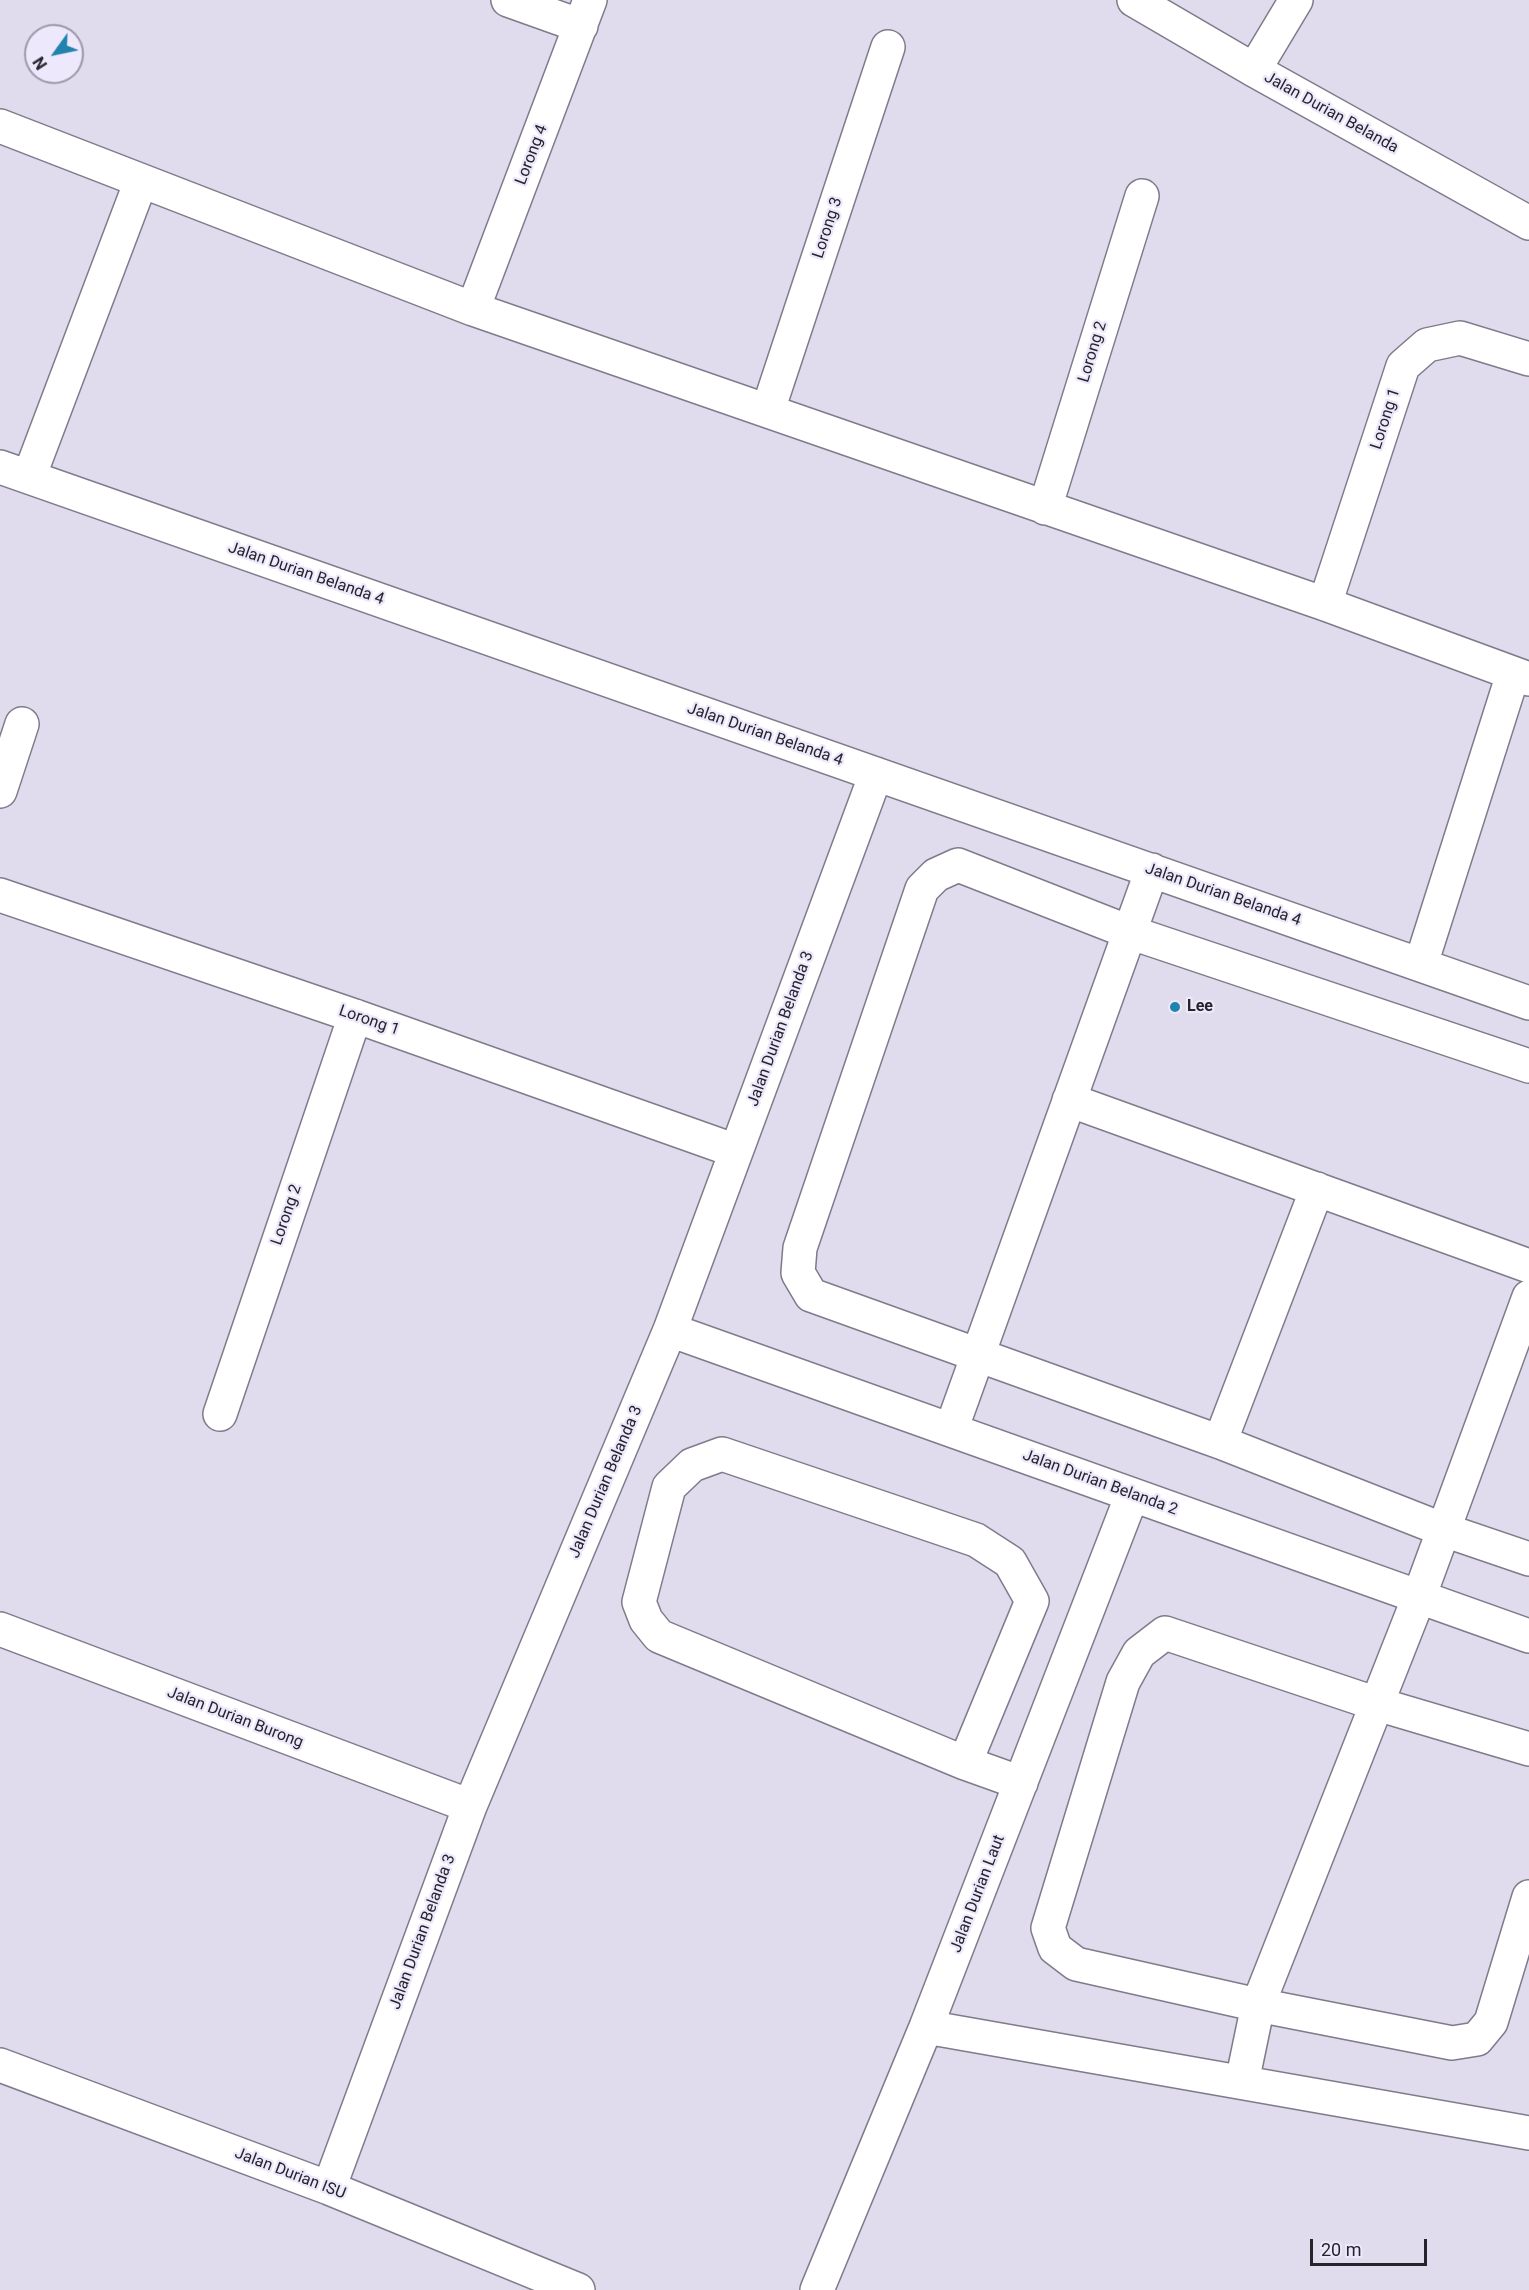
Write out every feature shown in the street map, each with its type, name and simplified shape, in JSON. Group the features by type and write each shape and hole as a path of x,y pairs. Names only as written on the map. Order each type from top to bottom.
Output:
{"street":[{"path":"508,0 586,13"},
{"name":"Jalan Durian Belanda","path":"1134,0 1254,70 1529,223"},
{"path":"1254,70 1296,0"},
{"name":"Lorong 4","path":"473,309 586,13"},
{"name":"Lorong 3","path":"768,410 888,47"},
{"path":"0,126 473,309 1325,604 1521,676 1421,964"},
{"path":"14,472 141,182"},
{"name":"Lorong 2","path":"1045,508 1142,196"},
{"name":"Lorong 1","path":"1325,604 1403,366 1427,345 1460,338 1529,359"},
{"name":"Jalan Durian Belanda 4","path":"14,472 1529,1002"},
{"path":"0,791 22,724"},
{"name":"Jalan Durian Belanda 3","path":"329,2188 470,1806 670,1330 876,774"},
{"path":"1529,1066 1129,932 958,865 936,875 922,889 800,1248 798,1273 811,1295 1220,1442 1444,1530 1529,1559"},
{"path":"951,1430 1152,870"},
{"name":"Lorong 1","path":"0,895 355,1016 736,1151"},
{"name":"Lorong 2","path":"220,1414 355,1016"},
{"path":"1069,1100 1529,1266"},
{"path":"1220,1442 1317,1189"},
{"path":"1242,2082 1258,2005 1419,1597 1529,1297"},
{"name":"Jalan Durian Belanda 2","path":"670,1330 1529,1636"},
{"path":"965,1763 1032,1601 1010,1562 976,1540 722,1454 692,1465 669,1486 639,1602 646,1620 659,1636 965,1763 1021,1783"},
{"name":"Jalan Durian Laut","path":"817,2290 926,2027 1132,1495"},
{"name":"Jalan Durian Burong","path":"0,1629 470,1806"},
{"path":"1529,1749 1377,1704 1165,1633 1140,1653 1123,1682 1048,1928 1055,1948 1076,1964 1258,2005 1452,2043 1477,2039 1491,2022 1529,1897"},
{"path":"926,2027 1529,2133"},
{"name":"Jalan Durian ISU","path":"0,2065 329,2188 578,2290"}],"place":[{"name":"Lee","path":"1175,1007"}]}
